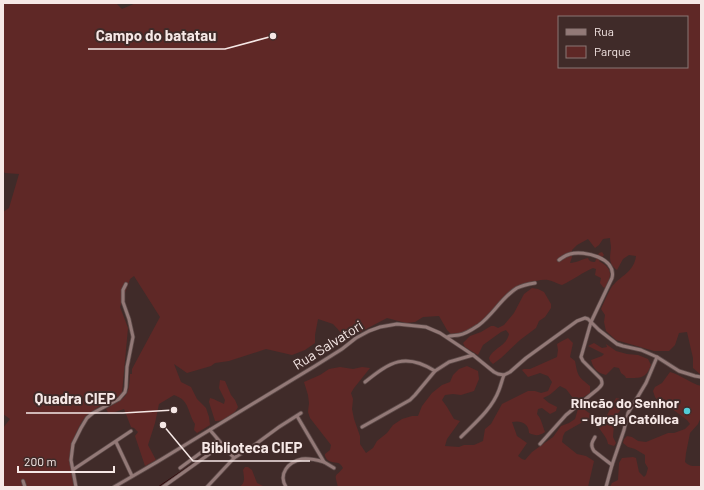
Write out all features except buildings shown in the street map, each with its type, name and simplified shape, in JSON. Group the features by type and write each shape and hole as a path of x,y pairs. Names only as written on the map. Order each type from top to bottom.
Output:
{"street":[{"path":"540,444 566,415 602,385 601,379 583,361 581,357 590,322 612,278 612,272 609,264 603,258 589,254 570,254 559,260"},
{"path":"447,337 460,335 480,325 516,289 535,283"},
{"path":"76,487 72,460 73,444 81,428 87,418 93,413 119,399 126,388 127,367 133,337 122,296 126,284"},
{"path":"461,437 492,404 504,375 577,321 585,318 616,344 641,350 657,356 679,370 701,377"},
{"name":"Rua Salvatori","path":"114,487 315,366 356,338 380,327 397,324 410,325 426,327 440,332 494,372 504,375"},
{"path":"362,427 410,400 436,371 450,362 473,355"},
{"path":"606,487 628,413 646,383 657,356"},
{"path":"365,382 386,366 396,362 405,361 420,363 436,371"},
{"path":"207,487 234,458 302,413"},
{"path":"297,416 324,462"},
{"path":"210,430 234,458"},
{"path":"74,469 131,431"},
{"path":"595,437 592,442 592,448 612,465"},
{"path":"180,468 218,440"},
{"path":"116,442 132,476"},
{"path":"163,487 222,445"},
{"path":"286,487 282,477 284,471 300,459 324,462 334,468"},
{"path":"23,481 25,487"}],"green space":[{"path":"3,3 116,3 122,9 136,3 701,3 701,375 693,368 693,358 687,332 679,333 675,345 669,351 654,351 616,340 606,331 604,322 605,315 601,309 611,288 629,270 635,262 636,256 629,255 623,259 617,270 614,268 610,260 610,238 603,239 595,248 588,239 577,245 572,250 570,263 588,258 590,261 595,262 599,253 602,252 604,255 599,261 607,267 610,273 605,288 600,283 601,278 595,275 596,269 593,268 562,285 548,280 531,282 512,291 500,301 485,319 472,328 460,333 452,335 447,330 439,316 423,317 415,322 406,323 387,318 347,339 333,324 318,319 315,343 305,350 292,355 266,349 229,361 215,363 211,366 187,373 174,364 181,382 191,387 197,399 206,408 210,425 197,433 194,430 195,424 187,405 183,400 174,395 159,404 148,445 156,460 145,466 135,436 138,432 131,427 124,409 109,414 106,409 125,396 129,388 132,369 160,317 134,276 130,279 120,307 128,328 122,393 120,396 87,415 78,428 70,453 75,487 3,487 3,428 10,419 3,414 3,212 9,208 19,174 5,173 3,171"},
{"path":"532,288 544,292 551,304 551,308 545,317 539,321 536,328 493,364 489,358 494,351 505,342 509,334 506,330 483,345 478,355 465,347 463,343 470,336 491,326 498,328 504,325 514,313 524,294"},
{"path":"568,338 573,343 570,357 575,361 579,376 590,386 590,393 582,398 573,398 566,389 560,386 551,394 543,398 557,407 556,411 550,414 542,408 538,409 537,414 541,420 545,432 541,434 536,435 529,433 529,430 524,423 518,421 512,422 517,436 527,443 518,456 525,460 532,452 553,437 561,426 575,419 578,409 583,408 599,418 605,419 616,398 621,399 624,402 622,408 616,416 614,423 613,437 616,443 614,446 608,444 606,438 596,423 588,419 565,432 563,436 562,442 577,454 586,456 594,461 588,487 338,487 336,476 343,468 338,463 328,461 325,456 325,454 330,450 331,445 310,418 308,412 308,395 304,382 329,369 340,367 353,369 362,367 370,368 351,393 353,399 352,409 360,436 360,444 366,453 373,448 377,441 387,433 393,425 402,419 418,416 422,406 432,393 442,385 450,382 453,375 459,369 467,366 478,371 479,379 474,391 461,395 445,395 442,400 454,419 460,421 447,439 445,446 459,447 464,445 474,445 483,441 485,429 491,424 502,404 528,391 541,393 548,391 552,382 548,376 540,373 528,377 522,370 530,369 557,357 557,344"},
{"path":"594,343 602,348 607,347 606,344 616,351 638,355 648,359 651,365 649,370 642,377 635,378 626,378 621,373 619,368 614,367 606,375 600,373 594,368 591,360 604,354 588,346"},
{"path":"670,372 701,386 701,417 698,424 690,433 685,462 694,466 701,466 701,487 610,487 612,483 618,480 619,463 622,458 636,458 639,472 644,477 646,475 648,468 645,463 645,455 623,443 627,436 638,441 646,442 668,433 674,433 685,429 690,424 671,408 659,402 655,397 653,391 655,387 662,383"},
{"path":"220,380 225,381 238,407 228,417 215,421 209,402 210,398 224,404 225,400 219,388"},
{"path":"245,467 252,470 257,483 265,487 239,487 244,482 243,470"}],"waterway":[{"path":"158,487 214,448"}],"place":[{"name":"Campo do batatau","path":"273,36"},
{"name":"Quadra CIEP","path":"174,410"},
{"name":"Rincão do Senhor - Igreja Católica","path":"687,411"},
{"name":"Biblioteca CIEP","path":"163,425"}]}
